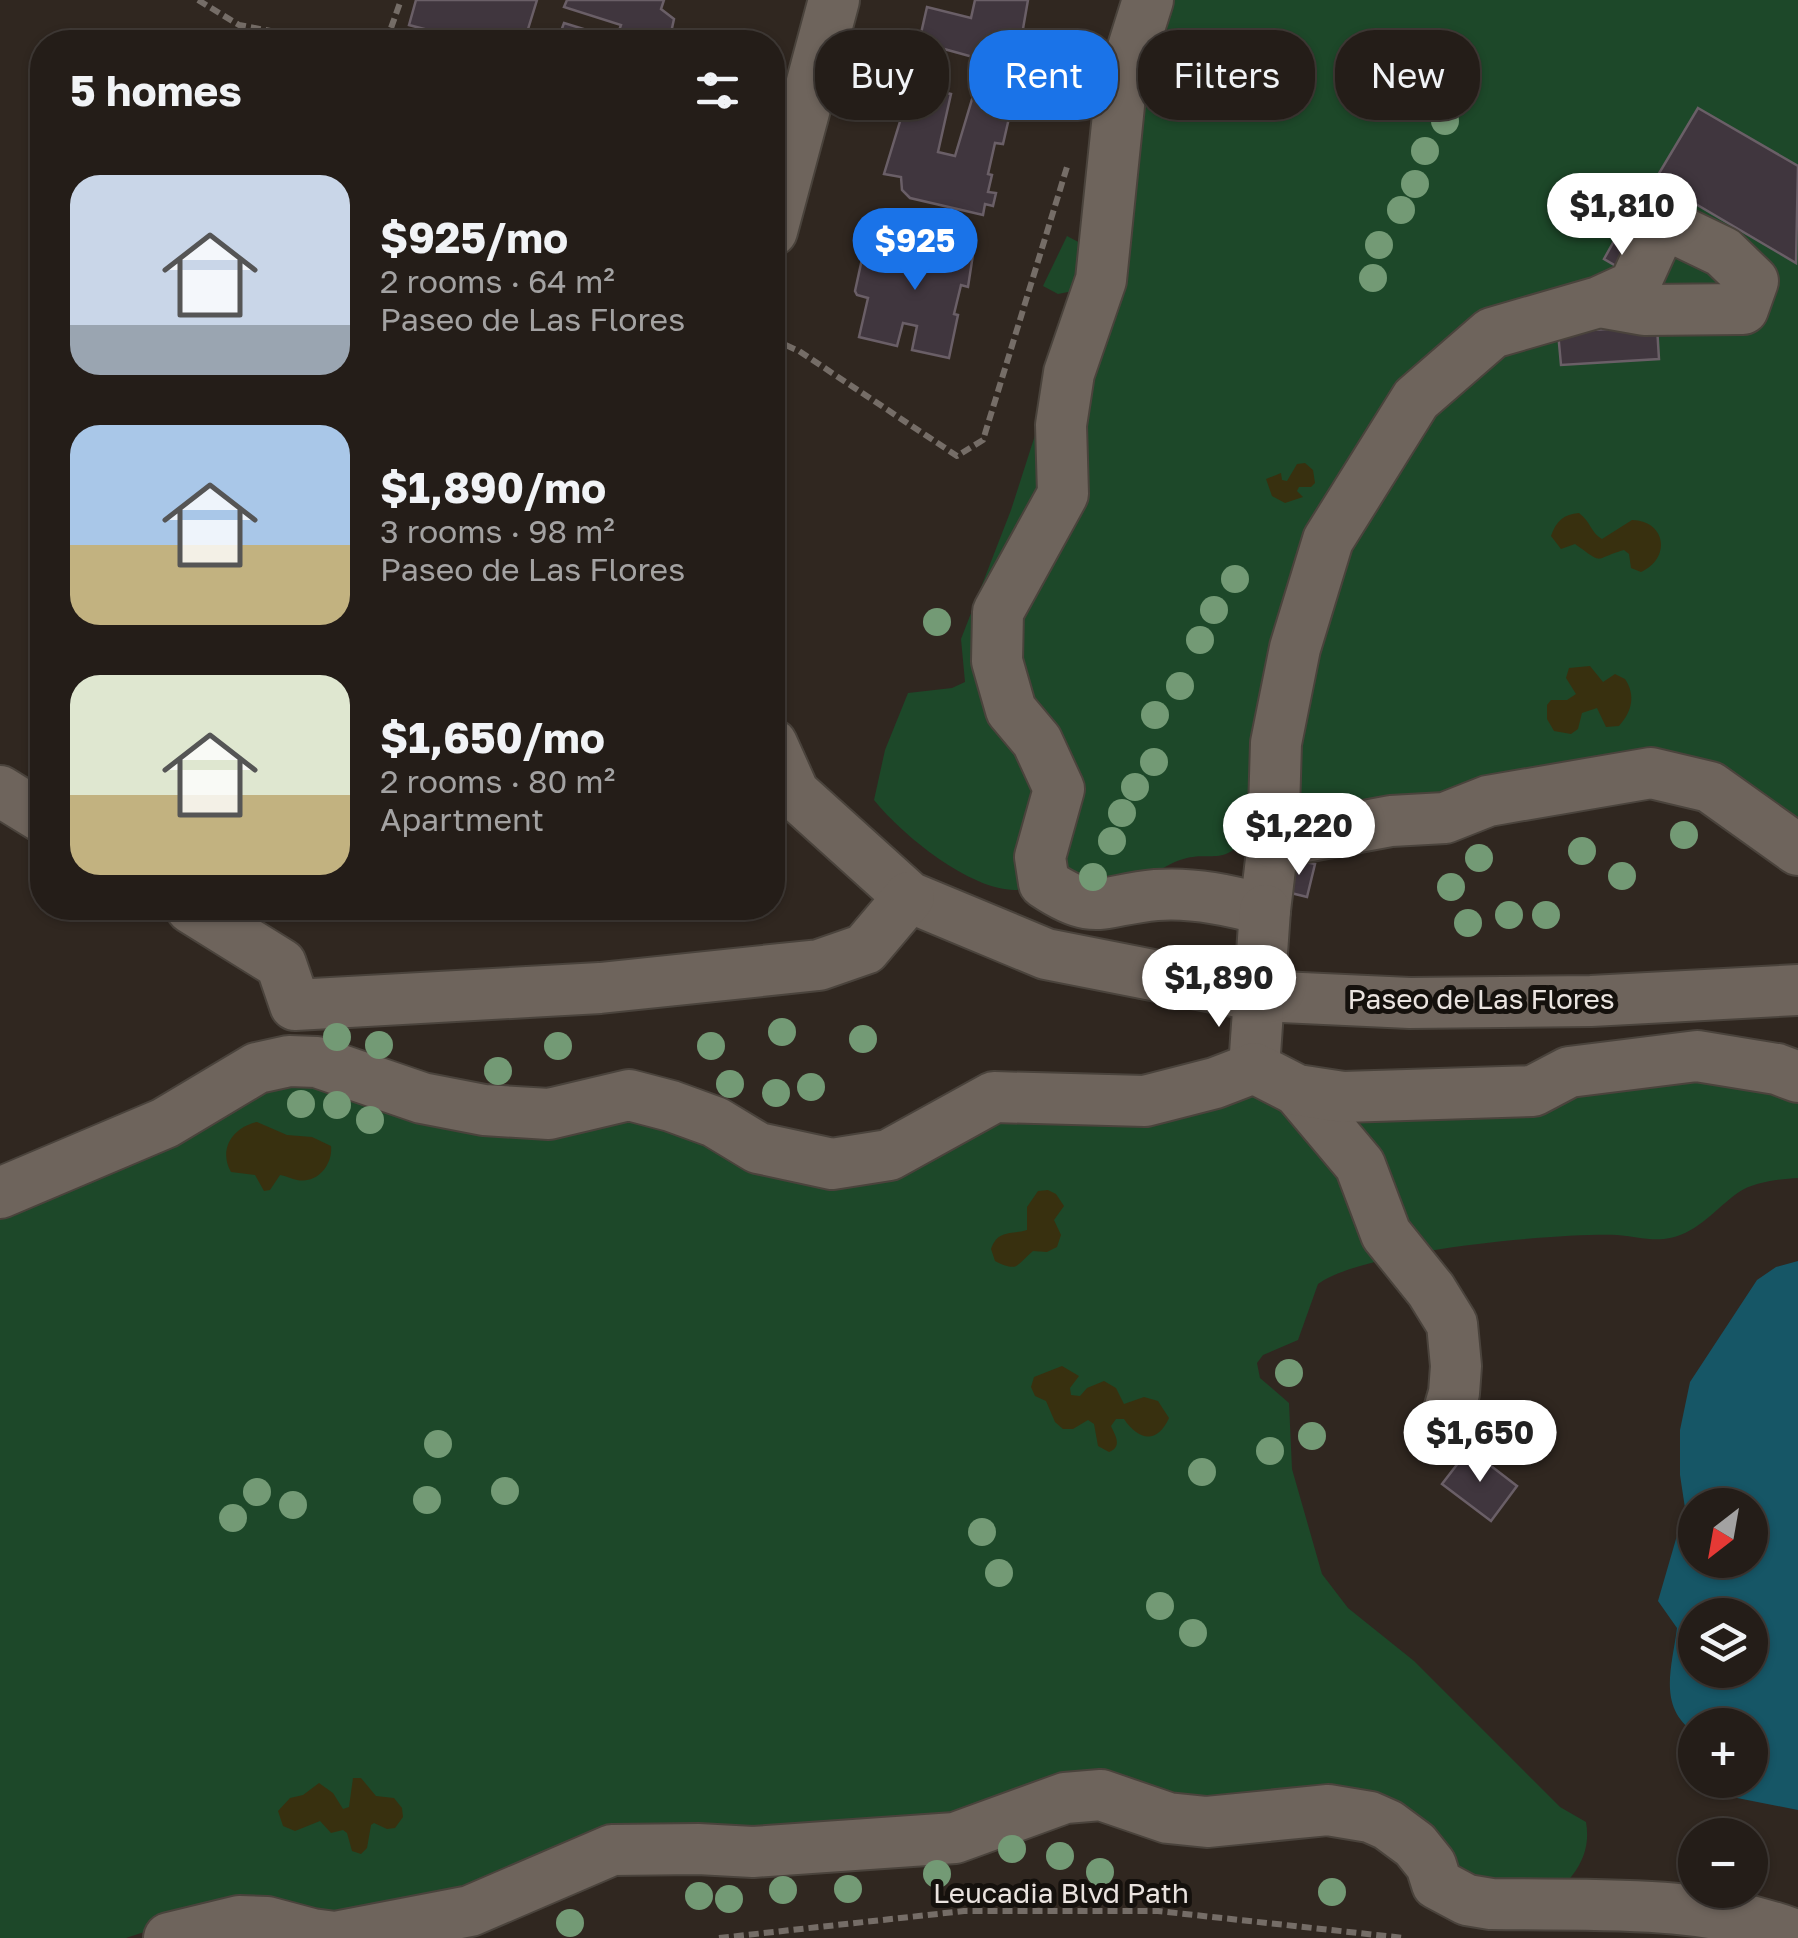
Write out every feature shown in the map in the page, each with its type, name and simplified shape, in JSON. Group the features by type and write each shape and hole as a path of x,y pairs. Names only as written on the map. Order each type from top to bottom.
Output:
{"street":[{"path":"785,183 834,0"},
{"path":"1148,0 1121,86 1101,280 1069,373 1061,425 1063,494 998,612 996,662 1011,710 1036,740 1059,789 1040,858 1044,883 1070,900 1101,906 1157,895 1220,898 1265,910"},
{"path":"1444,1428 1456,1366 1452,1324 1431,1290 1386,1234 1360,1165 1276,1079 1259,996 1274,843 1276,742 1295,648 1328,540 1416,400 1492,333 1599,302"},
{"path":"1274,843 1390,822 1446,818 1488,801 1651,772 1710,787 1798,850"},
{"name":"Paseo de Las Flores","path":"785,773 794,793 909,897 1046,954 1259,996 1410,1003 1573,1002 1798,990"},
{"path":"0,791 30,810"},
{"path":"210,920 281,964 296,1004 600,988 819,964 866,949 909,897"},
{"path":"0,1193 165,1123 257,1068 289,1060 317,1062 422,1098 484,1110 549,1114 629,1094 715,1122 758,1148 832,1164 889,1155 994,1097 1146,1101 1216,1083 1276,1079 1344,1098 1532,1091 1569,1072 1697,1056 1776,1069 1798,1077"},
{"path":"169,1938 239,1921 267,1922 336,1937 470,1911 612,1850 753,1852 955,1838 1065,1798 1101,1795 1168,1818 1207,1822 1328,1810 1370,1817 1415,1845 1431,1865 1436,1884 1467,1900 1490,1904 1648,1907 1725,1915 1798,1936"}],"path":[{"path":"198,0 239,25 266,30"},
{"path":"390,30 401,0"},
{"path":"785,346 957,456 983,440 1068,165"},
{"name":"Leucadia Blvd Path","path":"718,1938 964,1911 1158,1911 1404,1938"}],"green space":[{"path":"1163,0 1798,0 1798,833 1692,761 1462,791 1248,834 1223,855 1180,860 1132,882 1015,890 997,888 958,871 919,844 874,800 885,750 908,693 952,688 965,682 961,639 1123,204 1139,120 1315,120 1315,30 1157,30"},
{"path":"1067,236 1086,246 1078,290 1058,294 1043,286"},
{"path":"1772,1047 1798,1048 1798,1178 1745,1189 1699,1225 1670,1238 1588,1235 1507,1241 1416,1253 1342,1272 1318,1284 1298,1340 1263,1355 1257,1363 1260,1378 1289,1403 1292,1469 1322,1574 1348,1608 1414,1661 1560,1807 1586,1822 1587,1842 1582,1859 1559,1890 1462,1885 1412,1815 987,1822 768,1837 361,1921 211,1910 126,1938 0,1938 0,1203 271,1072 610,1112 766,1162 1027,1113 1063,1124 1091,1126 1245,1092"}],"sand":[{"path":"1305,463 1313,470 1315,483 1299,487 1297,491 1303,497 1285,503 1272,496 1266,479 1281,473 1282,480 1287,481 1297,464"},
{"path":"1579,513 1602,539 1632,520 1644,522 1658,533 1661,550 1657,559 1641,572 1631,568 1629,554 1624,550 1599,559 1575,544 1561,549 1551,536 1553,531 1565,517"},
{"path":"1590,666 1603,682 1615,674 1625,679 1631,697 1627,715 1619,726 1606,727 1597,708 1582,713 1578,729 1571,734 1554,731 1547,719 1547,705 1551,700 1567,700 1576,694 1566,678 1569,668"},
{"path":"257,1122 287,1135 312,1137 331,1146 327,1166 311,1179 280,1175 270,1190 264,1191 255,1175 231,1172 226,1155 230,1140 241,1129"},
{"path":"1048,1190 1064,1206 1054,1220 1061,1235 1057,1247 1047,1252 1033,1251 1013,1267 995,1261 991,1249 994,1243 1001,1236 1027,1230 1027,1207 1038,1191"},
{"path":"1062,1366 1079,1376 1070,1388 1071,1395 1080,1396 1087,1388 1104,1381 1116,1388 1124,1404 1144,1397 1158,1401 1169,1418 1153,1436 1141,1435 1124,1419 1116,1419 1111,1426 1117,1444 1109,1452 1098,1446 1094,1424 1088,1420 1073,1429 1063,1429 1055,1422 1046,1401 1035,1396 1031,1387 1034,1377"},
{"path":"353,1778 361,1778 376,1796 394,1798 403,1817 395,1828 371,1825 367,1848 361,1854 352,1851 347,1833 331,1833 320,1821 295,1831 283,1826 278,1811 290,1798 303,1795 319,1783 333,1793 343,1809 349,1807"}],"water":[{"path":"1798,1261 1798,1810 1737,1798 1768,1798 1768,1708 1678,1708 1678,1716 1670,1686 1677,1628 1658,1601 1678,1532 1678,1578 1768,1578 1768,1488 1682,1488 1680,1475 1680,1430 1690,1382 1757,1280 1776,1267"}],"building":[{"path":"416,0 537,0 528,30 428,30 409,25"},
{"path":"567,0 664,0 661,9 674,19 672,30 619,30 621,25 564,7"},
{"path":"975,0 1028,0 1023,30 969,30 969,56 949,50 949,30 922,30 927,7 971,18"},
{"path":"564,23 587,30 561,30"},
{"path":"1698,108 1798,166 1796,263 1655,180"},
{"path":"969,109 969,120 1009,120 1003,144 995,143 988,174 992,175 988,192 996,193 993,206 985,204 983,215 910,198 902,190 901,177 884,174 900,120 945,120 938,152 955,156"},
{"path":"905,232 974,248 968,287 961,285 954,314 958,315 949,358 912,350 917,326 903,323 897,346 859,337 868,298 855,291 862,259 865,261 866,256 898,263"},
{"path":"1614,241 1641,257 1630,274 1604,259"},
{"path":"1657,326 1659,359 1561,365 1558,332"},
{"path":"1291,859 1315,864 1307,897 1283,891"},
{"path":"1469,1449 1517,1486 1491,1521 1442,1484"}]}
